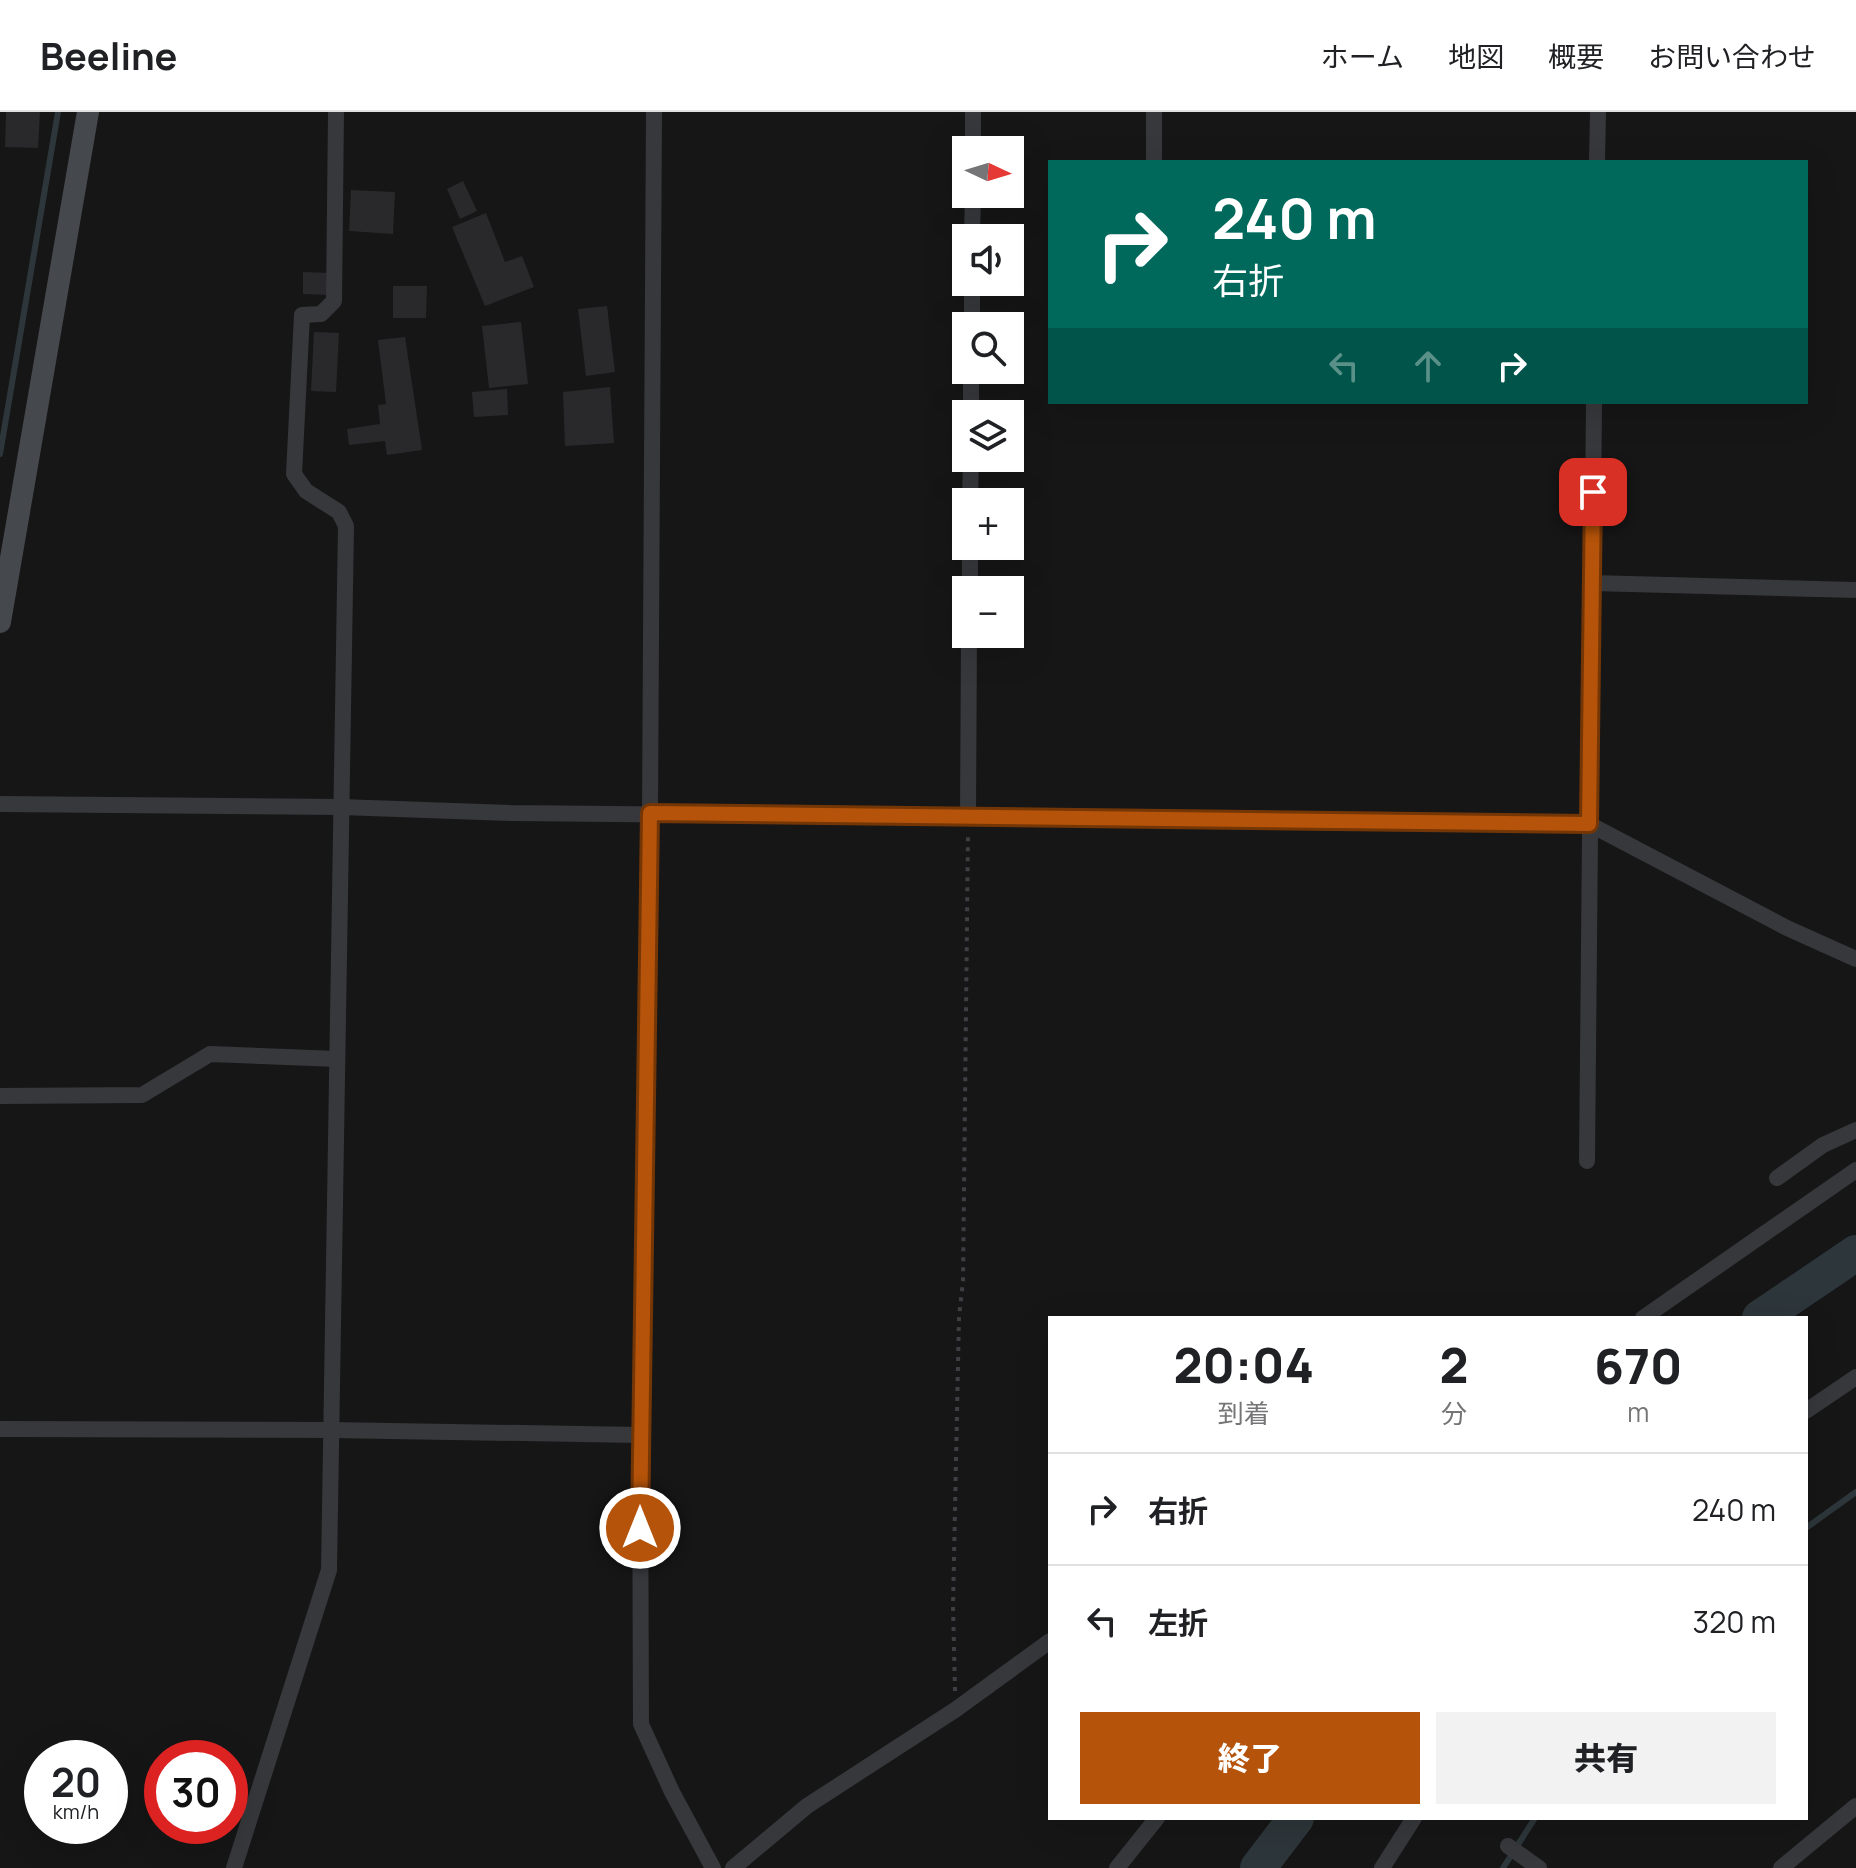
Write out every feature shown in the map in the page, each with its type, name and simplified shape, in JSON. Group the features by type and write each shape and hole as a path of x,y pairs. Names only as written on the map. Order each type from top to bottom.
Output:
{"street":[{"path":"0,622 88,112"},
{"path":"234,1868 329,1570 346,526 339,512 306,491 294,474 302,315 321,314 334,301 336,112"},
{"path":"654,112 650,813 640,1435 641,1724 672,1792 713,1868"},
{"path":"973,112 973,136"},
{"path":"1154,112 1154,160"},
{"path":"1597,160 1598,112"},
{"path":"1587,1161 1594,404"},
{"path":"1592,583 1856,590"},
{"path":"968,816 969,648"},
{"path":"0,804 341,807 510,813 1589,824 1787,928 1856,959"},
{"path":"0,1096 142,1095 210,1054 337,1059"},
{"path":"1777,1178 1823,1145 1856,1130"},
{"path":"1646,1316 1854,1177"},
{"path":"1808,1410 1856,1377"},
{"path":"0,1429 640,1435"},
{"path":"733,1868 807,1806 955,1710 1048,1642"},
{"path":"1781,1868 1856,1806"},
{"path":"1117,1868 1155,1820"},
{"path":"1382,1868 1413,1820"},
{"path":"1508,1846 1539,1868"}],"path":[{"path":"955,1710 953,1590 959,1317 963,1281 968,816"}],"building":[{"path":"6,112 40,112 38,148 5,147"},
{"path":"463,181 477,211 460,219 447,189"},
{"path":"351,190 395,192 393,234 349,231"},
{"path":"486,213 505,262 522,256 534,287 485,306 452,227"},
{"path":"303,272 329,273 329,295 303,294"},
{"path":"393,286 427,286 426,318 393,318"},
{"path":"607,306 615,372 586,376 578,309"},
{"path":"521,322 528,384 489,388 482,326"},
{"path":"314,332 339,333 336,392 311,391"},
{"path":"405,337 422,450 387,455 385,441 349,445 347,429 380,424 378,405 386,404 378,340"},
{"path":"610,387 614,443 565,446 563,392"},
{"path":"507,389 508,415 474,417 472,392"}],"waterway":[{"path":"0,454 58,112"},
{"path":"1763,1316 1856,1253"},
{"path":"1808,1527 1856,1492"},
{"path":"1258,1868 1294,1820"},
{"path":"1503,1868 1534,1820"}],"route":[{"path":"640,1528 650,813 1589,824 1593,492"}]}
